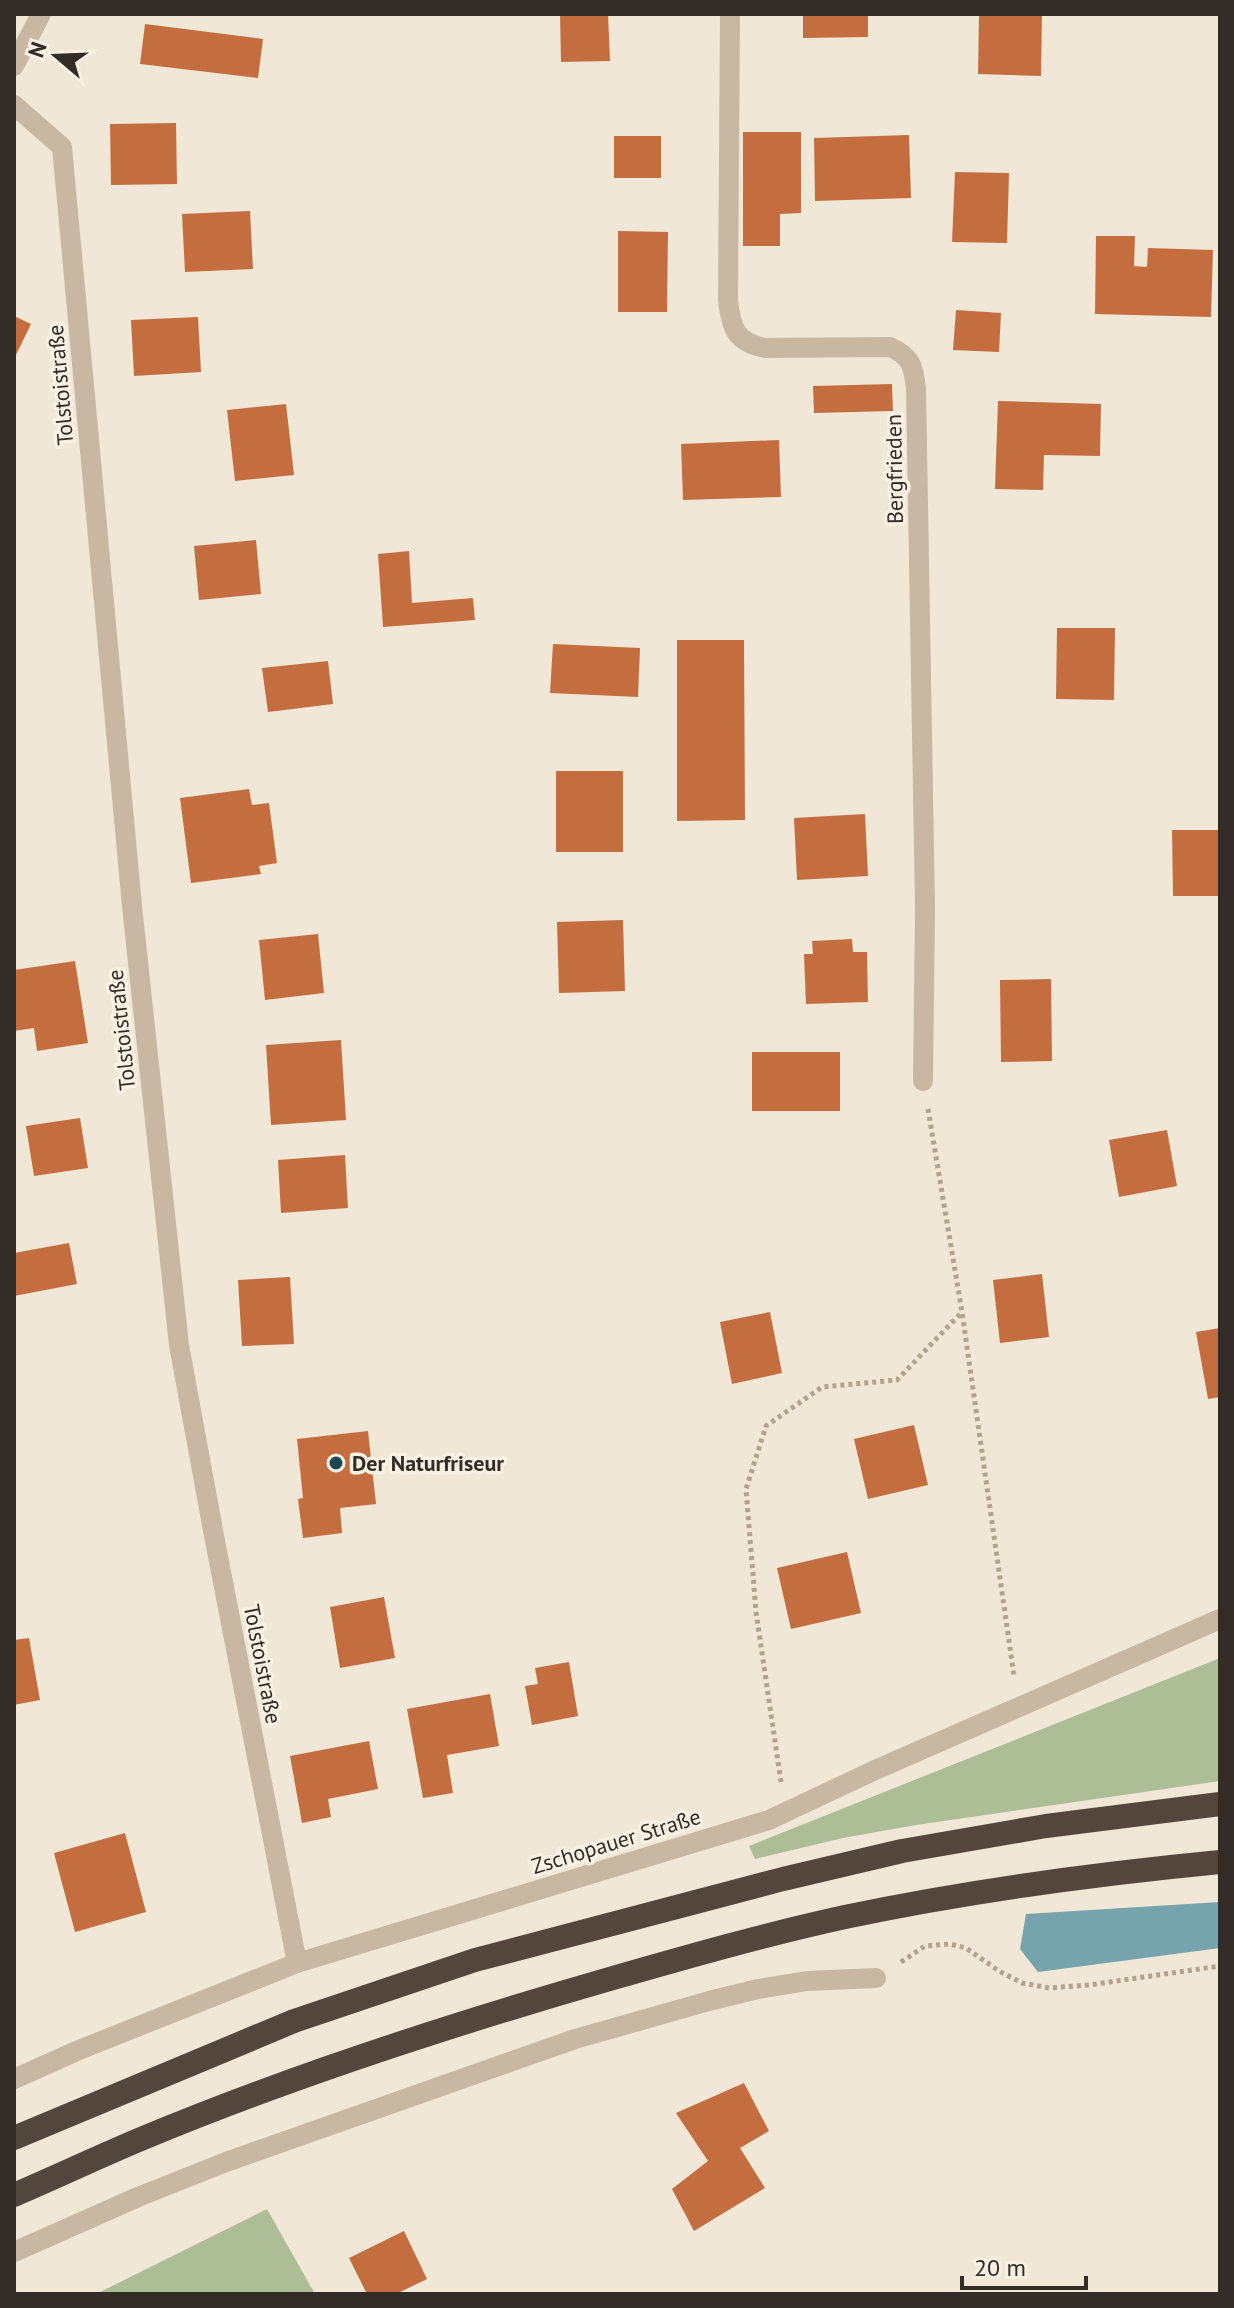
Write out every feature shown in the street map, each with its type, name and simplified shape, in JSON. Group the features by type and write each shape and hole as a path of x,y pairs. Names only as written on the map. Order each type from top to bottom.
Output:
{"highway":[{"path":"14,2138 294,2021 475,1960 902,1851 1046,1826 1220,1804"},
{"path":"14,2195 143,2139 313,2073 487,2014 679,1959 843,1918 949,1898 1131,1871 1220,1862"}],"street":[{"path":"14,66 41,14"},
{"name":"Bergfrieden","path":"730,14 728,300 731,321 740,338 751,346 890,347 903,353 913,367 917,404 924,848 923,1081"},
{"name":"Tolstoistraße","path":"14,105 62,147 131,890 179,1345 297,1963"},
{"name":"Zschopauer Straße","path":"14,2079 297,1963 769,1820 873,1771 1220,1619"},
{"path":"14,2252 226,2162 575,2039 758,1989 807,1981 876,1978"}],"path":[{"path":"923,1081 962,1312 1019,1709"},
{"path":"786,1812 756,1612 746,1489 766,1426 822,1387 897,1380 962,1312"},
{"path":"876,1978 925,1946 950,1944 966,1948 1022,1983 1049,1988 1220,1966"}],"green space":[{"path":"1220,1658 1220,1781 916,1825 755,1859 749,1846"},
{"path":"267,2209 315,2294 96,2294"}],"water":[{"path":"1220,1902 1220,1948 1038,1972 1020,1949 1026,1914"}],"building":[{"path":"560,14 608,14 610,61 561,62"},
{"path":"803,14 868,14 868,37 803,38"},
{"path":"979,14 1042,14 1041,76 978,74"},
{"path":"145,24 263,39 258,78 140,64"},
{"path":"176,123 177,184 111,185 110,124"},
{"path":"743,132 801,132 801,213 780,214 780,246 743,246"},
{"path":"909,135 911,198 815,201 814,138"},
{"path":"614,136 661,136 661,178 614,178"},
{"path":"955,172 1009,173 1007,243 952,242"},
{"path":"250,211 253,269 185,272 182,214"},
{"path":"618,231 668,232 667,312 618,312"},
{"path":"1096,236 1135,236 1134,266 1147,267 1148,248 1213,250 1211,317 1095,314"},
{"path":"956,310 1001,313 999,352 953,350"},
{"path":"14,316 31,324 14,359"},
{"path":"198,317 201,372 134,376 131,320"},
{"path":"892,384 893,411 814,413 813,386"},
{"path":"998,401 1101,404 1100,456 1044,455 1043,490 995,489"},
{"path":"286,404 294,475 235,481 227,410"},
{"path":"779,440 781,497 683,500 681,444"},
{"path":"256,540 261,594 199,600 194,546"},
{"path":"409,551 412,603 473,598 475,620 383,627 378,554"},
{"path":"1057,628 1115,628 1114,700 1056,699"},
{"path":"677,640 744,640 745,820 677,821"},
{"path":"553,644 640,648 638,697 550,693"},
{"path":"328,661 333,704 268,712 262,668"},
{"path":"556,771 623,771 623,852 556,852"},
{"path":"249,789 252,805 269,803 277,863 259,866 261,874 191,883 180,798"},
{"path":"865,814 868,876 797,880 794,818"},
{"path":"1172,830 1220,830 1220,896 1173,896"},
{"path":"623,920 625,991 559,993 557,922"},
{"path":"318,934 324,993 265,1000 259,940"},
{"path":"852,939 853,952 867,952 868,1002 806,1004 804,954 813,954 812,941"},
{"path":"75,961 88,1043 37,1051 34,1028 14,1031 14,970"},
{"path":"1051,979 1052,1061 1001,1062 1000,980"},
{"path":"341,1040 346,1120 271,1125 266,1045"},
{"path":"752,1052 840,1052 840,1111 752,1111"},
{"path":"80,1118 88,1168 34,1176 26,1126"},
{"path":"1167,1130 1177,1186 1119,1197 1109,1140"},
{"path":"345,1155 348,1208 281,1213 278,1160"},
{"path":"69,1243 77,1284 14,1296 14,1253"},
{"path":"1042,1274 1049,1337 1000,1343 993,1280"},
{"path":"290,1277 294,1344 242,1346 238,1280"},
{"path":"770,1312 782,1373 732,1384 720,1322"},
{"path":"1220,1328 1220,1397 1208,1399 1196,1332"},
{"path":"914,1425 928,1485 868,1499 854,1439"},
{"name":"Der Naturfriseur","path":"368,1431 376,1504 340,1508 342,1533 303,1538 298,1499 303,1498 297,1439"},
{"path":"847,1552 861,1613 791,1629 777,1568"},
{"path":"384,1597 395,1658 340,1668 330,1607"},
{"path":"29,1638 40,1700 14,1705 14,1640"},
{"path":"569,1662 578,1716 532,1725 525,1686 538,1684 535,1668"},
{"path":"490,1694 499,1746 447,1755 453,1793 423,1798 407,1709"},
{"path":"369,1741 378,1789 328,1799 331,1817 302,1823 290,1756"},
{"path":"125,1833 146,1912 75,1932 54,1853"},
{"path":"744,2083 769,2131 740,2148 765,2188 694,2231 672,2189 708,2161 676,2113"},
{"path":"404,2231 427,2279 396,2294 367,2294 349,2258"}],"place":[{"name":"Der Naturfriseur","path":"336,1463"}]}
